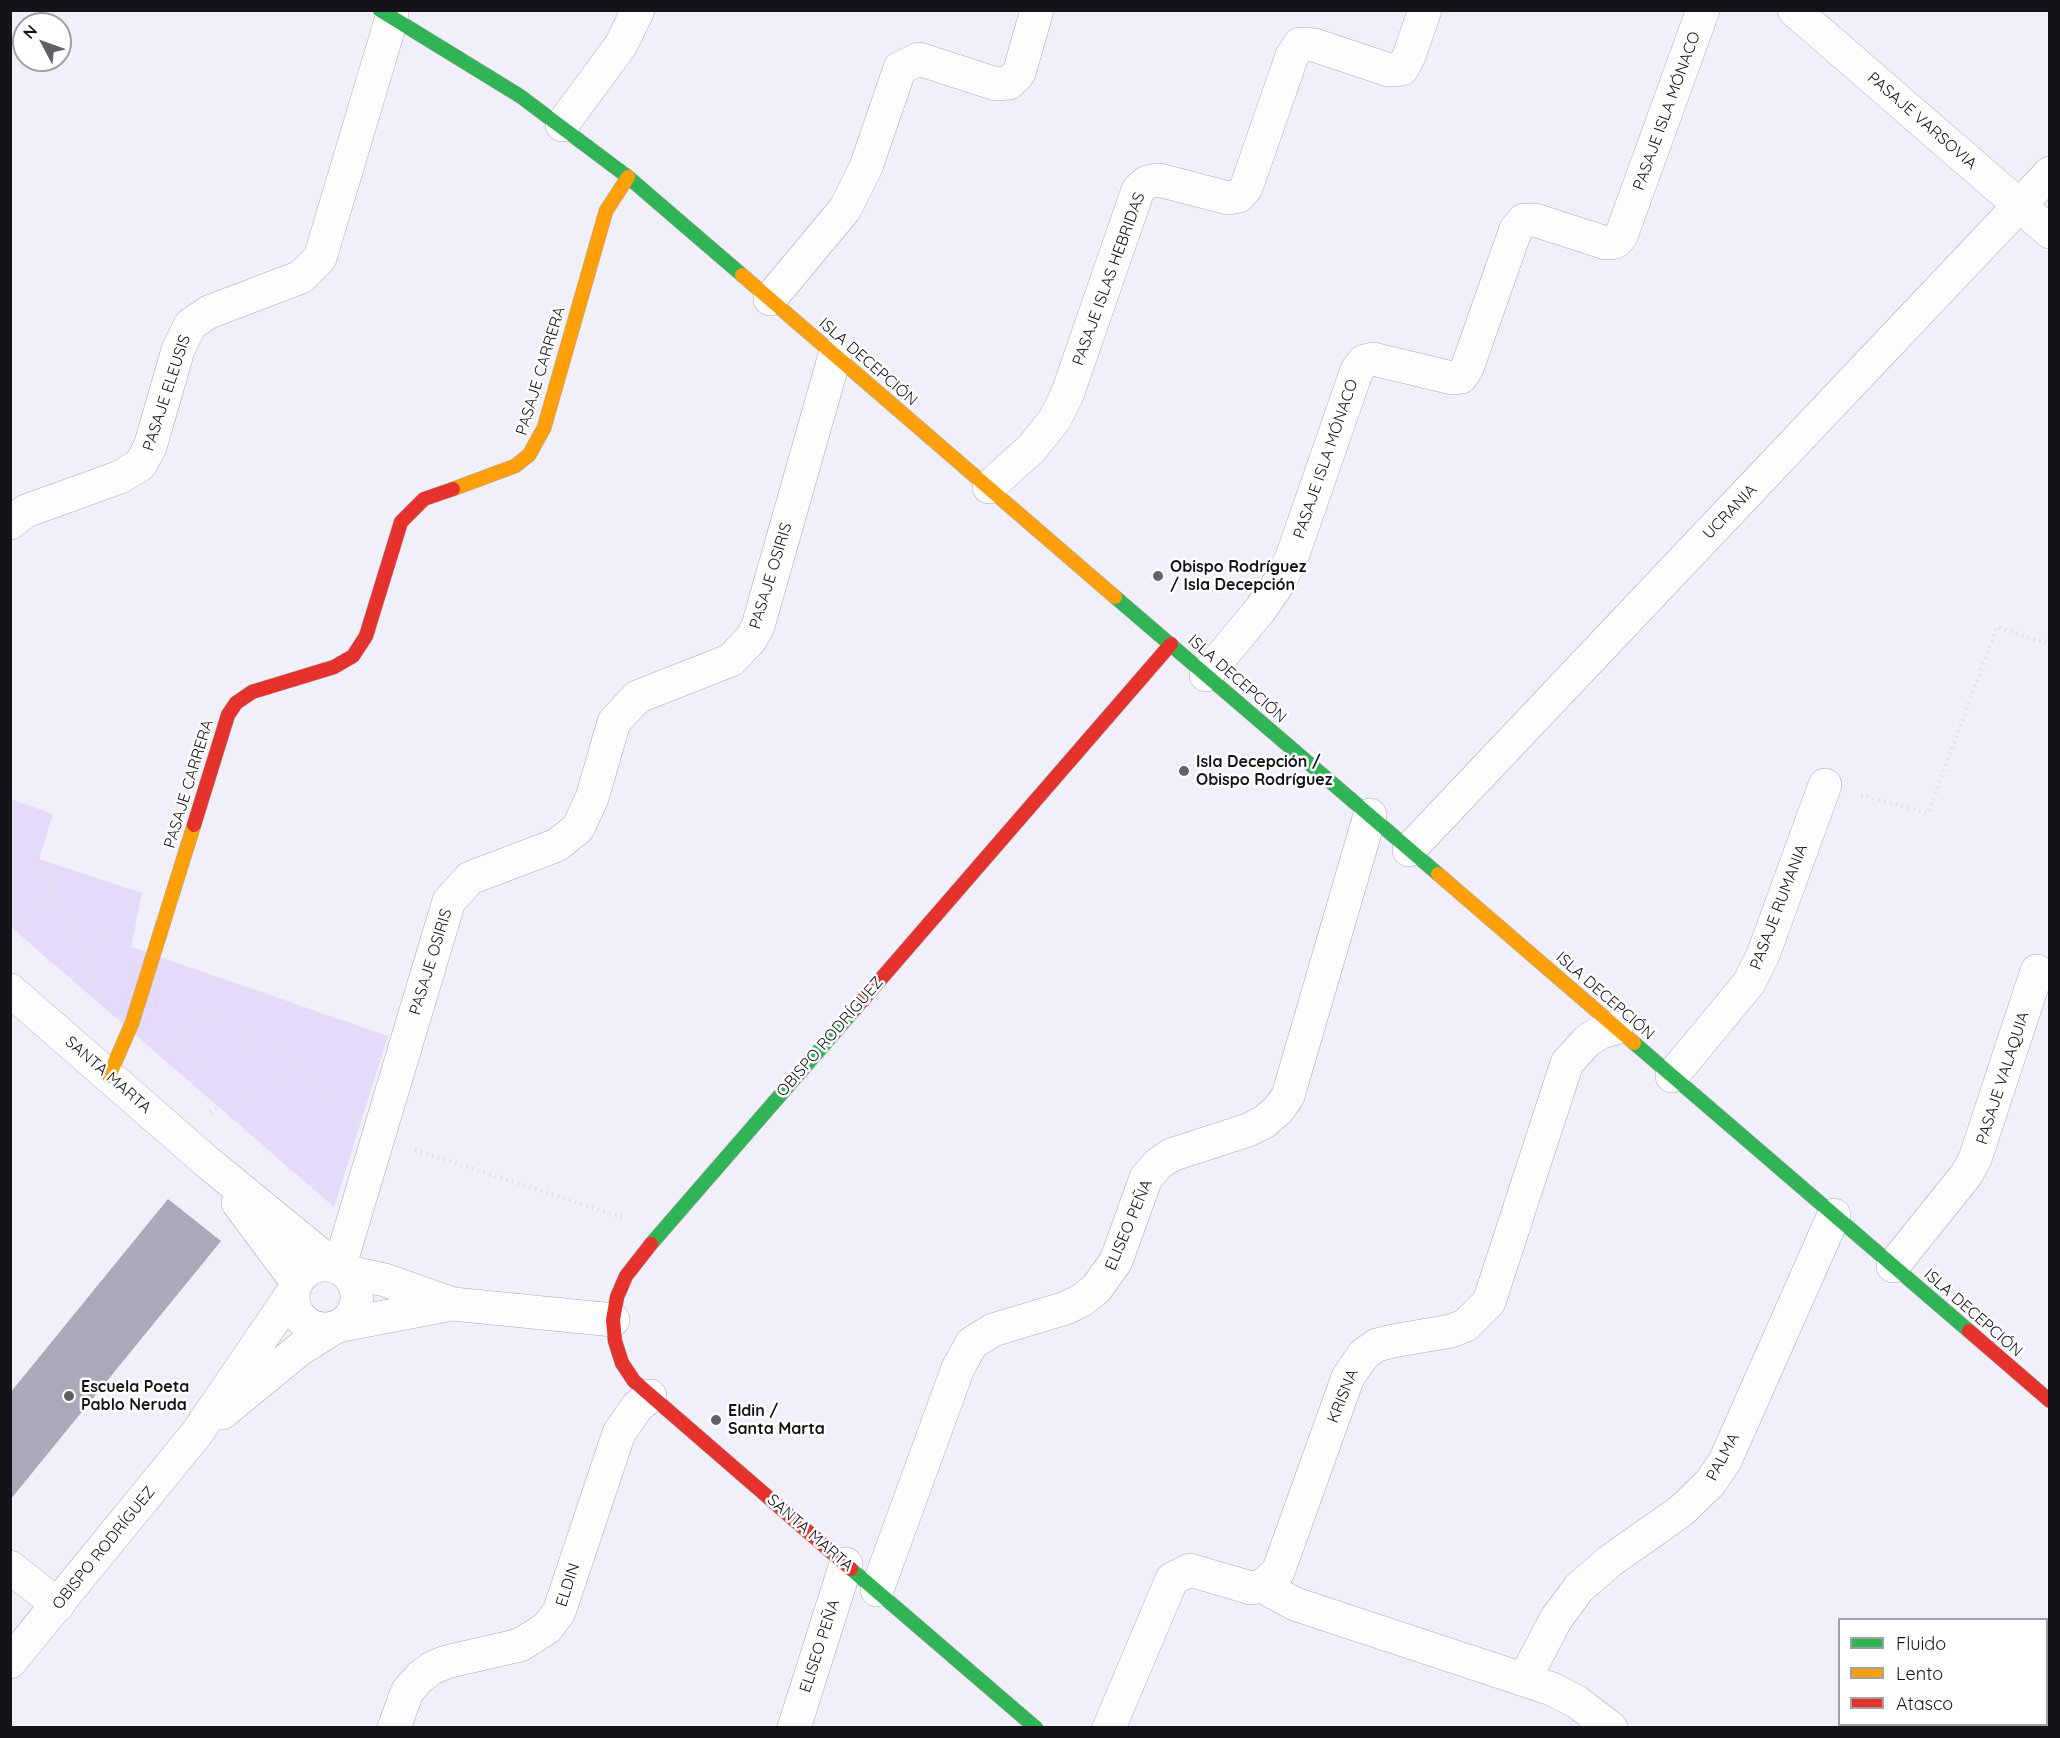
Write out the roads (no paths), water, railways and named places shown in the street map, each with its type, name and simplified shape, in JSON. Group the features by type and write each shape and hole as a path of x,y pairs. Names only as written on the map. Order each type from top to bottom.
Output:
{"street":[{"path":"561,125 621,45 638,10"},
{"path":"770,299 834,225 851,199 866,167 900,68 919,59 996,84 1009,83 1019,73 1037,10"},
{"name":"PASAJE ISLAS HEBRIDAS","path":"989,487 1032,448 1055,419 1067,395 1138,190 1147,182 1158,180 1228,198 1239,196 1246,188 1292,56 1300,44 1314,45 1389,70 1402,69 1409,56 1425,10"},
{"name":"PASAJE ISLA MÓNACO","path":"1206,675 1260,610 1280,581 1292,557 1357,370 1364,361 1373,359 1452,378 1461,377 1467,368 1516,229 1524,220 1535,220 1606,243 1615,242 1622,236 1703,10"},
{"name":"PASAJE VARSOVIA","path":"1794,10 2049,232"},
{"name":"ISLA DECEPCIÓN","path":"386,14 478,69 561,125 628,177 2049,1401"},
{"name":"PASAJE ELEUSIS","path":"10,523 26,511 120,477 140,465 150,447 178,351 190,325 209,312 302,277 320,258 386,14"},
{"name":"UCRANIA","path":"1409,850 2021,207 2049,173"},
{"name":"PASAJE CARRERA","path":"109,1076 132,1023 146,982 228,715 236,703 252,692 334,667 353,656 366,636 401,522 408,513 424,499 501,472 515,466 529,455 544,428 606,211 628,177"},
{"name":"PASAJE OSIRIS","path":"339,1268 444,915 458,888 470,878 557,845 569,838 586,814 614,723 624,709 637,697 653,689 730,660 751,639 760,619 835,355"},
{"name":"OBISPO RODRÍGUEZ","path":"339,1268 386,1280 453,1304 613,1320 617,1297 626,1276 639,1258 1171,644"},
{"name":"PASAJE RUMANIA","path":"1672,1076 1749,983 1763,955 1825,785"},
{"name":"ELISEO PEÑA","path":"876,1590 958,1368 972,1343 993,1330 1066,1308 1082,1300 1096,1289 1116,1261 1146,1178 1158,1164 1171,1155 1248,1130 1264,1122 1278,1110 1288,1096 1370,816"},
{"name":"PASAJE VALAQUIA","path":"1893,1266 1966,1175 1975,1159 1983,1142 2037,971"},
{"name":"SANTA MARTA","path":"10,990 206,1161 339,1268"},
{"name":"KRISNA","path":"1262,1586 1278,1572 1282,1563 1354,1365 1377,1345 1451,1331 1466,1325 1489,1302 1497,1286 1567,1063 1587,1041 1601,1032 1616,1028"},
{"name":"SANTA MARTA","path":"206,1161 295,1287"},
{"name":"PALMA","path":"1525,1678 1556,1618 1579,1588 1594,1574 1681,1511 1710,1483 1725,1461 1834,1215"},
{"path":"313,1267 339,1268 356,1288 358,1299 355,1310 337,1327 321,1329 303,1321 293,1303 295,1287 313,1267"},
{"name":"OBISPO RODRÍGUEZ","path":"10,1662 197,1433 295,1287"},
{"name":"OBISPO RODRÍGUEZ","path":"197,1433 300,1349 337,1327 453,1304"},
{"name":"SANTA MARTA","path":"613,1320 615,1341 622,1363 634,1381 1036,1728"},
{"name":"ELDIN","path":"394,1728 407,1692 420,1677 432,1668 446,1662 520,1645 547,1629 559,1612 619,1432 637,1407 650,1396"},
{"name":"ELISEO PEÑA","path":"794,1728 846,1564"},
{"path":"10,1567 57,1605"},
{"path":"1109,1728 1172,1580 1190,1570 1240,1587 1262,1586 1295,1604 1525,1678 1577,1702 1611,1728"}],"place":[{"name":"Obispo Rodríguez / Isla Decepción","path":"1158,576"},
{"name":"Isla Decepción / Obispo Rodríguez","path":"1184,771"},
{"name":"Escuela Poeta Pablo Neruda","path":"69,1396"},
{"name":"Eldin / Santa Marta","path":"716,1420"}]}
